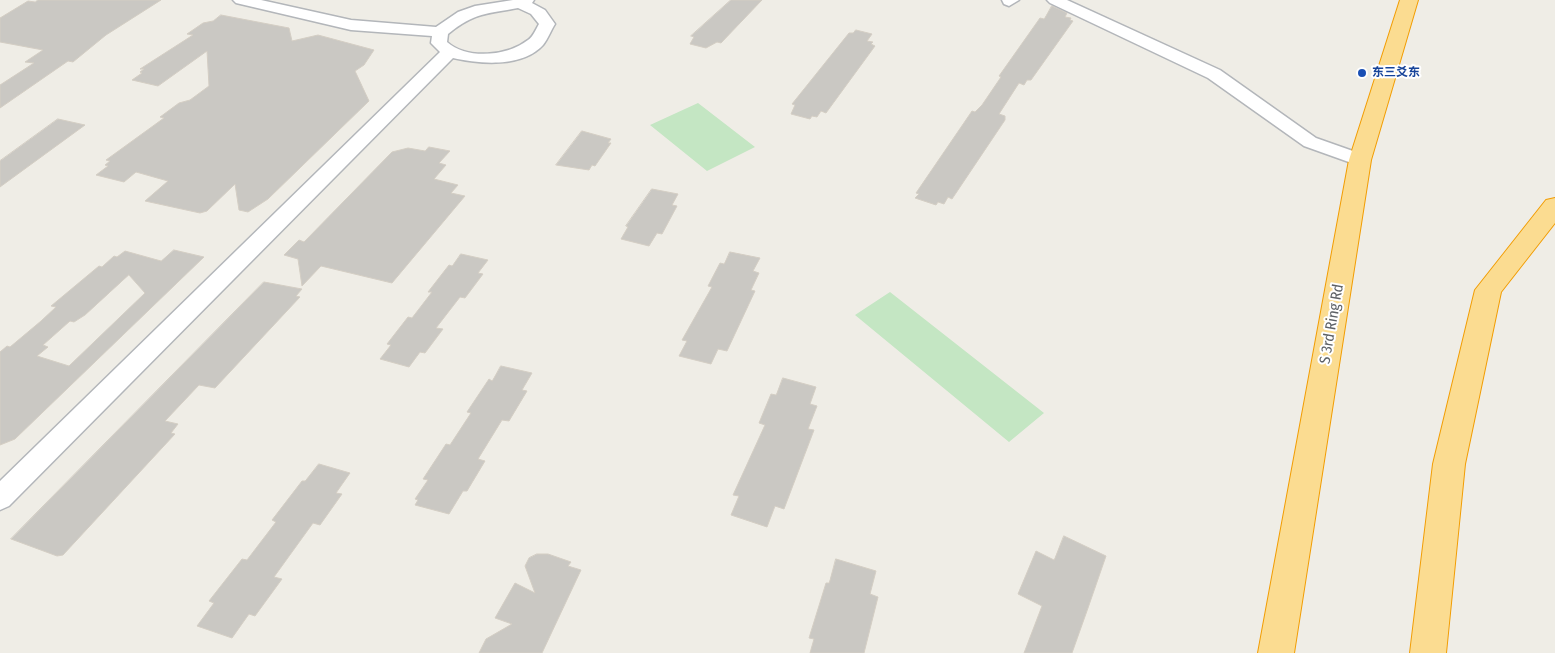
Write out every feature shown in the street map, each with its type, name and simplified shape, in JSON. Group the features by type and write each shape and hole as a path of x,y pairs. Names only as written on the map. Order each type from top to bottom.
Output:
{"highway":[{"name":"S 3rd Ring Rd","path":"1276,653 1360,160 1409,0"},
{"path":"1428,653 1449,464 1488,290 1555,206"}],"street":[{"path":"241,0 351,25 440,32"},
{"path":"1055,0 1096,17 1214,74 1310,142 1360,160"},
{"path":"1096,17 1101,0"},
{"path":"524,2 544,17 547,24 537,42 521,52 500,57 477,58 449,52 439,43 440,32 454,20 472,11 524,2"},
{"path":"0,498 449,52"}],"green space":[{"path":"698,103 755,147 707,171 650,125"},
{"path":"890,292 1044,413 1009,442 855,315"}],"building":[{"path":"38,0 161,0 106,35 73,62 68,61 0,108 0,85 34,63 25,62 43,50 0,42 0,18 28,1 35,2"},
{"path":"731,0 762,0 721,43 717,42 706,48 690,44 694,37 691,36"},
{"path":"1052,6 1067,13 1065,17 1071,18 1070,20 1073,21 1031,80 1027,80 1024,85 1019,83 999,114 1005,116 1005,120 952,199 948,197 944,204 938,202 936,205 915,198 919,194 916,193 972,111 975,112 982,105 1001,77 999,76 1040,18 1044,19"},
{"path":"221,15 289,28 292,41 318,35 374,50 364,65 355,71 369,101 268,199 248,212 239,210 235,184 207,211 200,213 145,201 168,181 136,172 124,182 96,175 108,166 105,165 110,161 106,160 164,118 160,117 179,103 190,100 209,86 207,51 158,86 132,80 142,73 140,72 144,69 140,69 193,35 187,34 203,23 213,21"},
{"path":"856,30 872,34 867,41 873,42 871,44 875,46 826,113 821,111 817,117 812,116 810,119 791,114 795,105 792,104 849,33 853,33"},
{"path":"58,119 85,125 0,187 0,161"},
{"path":"582,131 611,139 608,143 611,143 595,166 592,165 589,170 556,165"},
{"path":"429,147 450,151 439,163 446,165 434,179 458,185 451,193 465,196 392,283 321,266 302,286 298,259 284,255 299,240 304,242 392,152 408,148 425,151"},
{"path":"652,189 678,194 672,205 677,206 662,234 657,233 649,246 621,239 628,227 626,226"},
{"path":"174,250 204,257 15,439 0,445 0,352 7,346 10,347 41,321 56,307 51,306 114,256 117,257 125,251 161,261","holes":["129,275 145,293 69,366 37,356 48,347 43,345 70,321 74,322 85,315"]},
{"path":"730,252 760,258 753,271 759,273 751,290 755,291 727,351 718,349 711,364 679,356 687,341 682,340 712,287 708,286 720,263 724,264"},
{"path":"461,254 488,260 478,273 483,274 465,298 460,297 436,328 443,329 425,353 420,352 409,367 380,359 391,345 387,344 408,317 412,318 432,292 428,292 449,265 452,266"},
{"path":"264,282 302,289 296,296 300,297 215,388 199,385 165,421 178,424 171,433 175,434 63,555 57,556 11,539"},
{"path":"501,366 532,373 522,390 527,391 509,421 502,420 478,459 485,461 467,491 463,491 449,514 415,505 418,500 415,499 428,480 423,479 446,444 450,445 471,413 467,412 489,379 492,381"},
{"path":"783,378 816,387 810,404 817,406 808,429 814,430 784,509 775,506 767,527 731,515 739,496 733,495 765,425 759,423 771,394 776,395"},
{"path":"319,464 350,473 336,493 342,494 320,525 313,523 274,577 282,579 255,616 249,614 232,638 197,626 214,603 209,601 242,559 247,560 276,522 272,520 302,481 305,481"},
{"path":"1064,536 1106,556 1072,653 1024,653 1042,606 1018,594 1036,551 1054,560"},
{"path":"537,554 548,554 571,562 568,566 581,570 542,653 479,653 486,639 512,624 495,618 515,583 535,593 525,566 529,558"},
{"path":"836,559 876,571 870,594 878,597 864,653 810,653 814,639 809,638 826,583 829,583"}],"place":[{"name":"东三爻东","path":"1362,73"}]}
